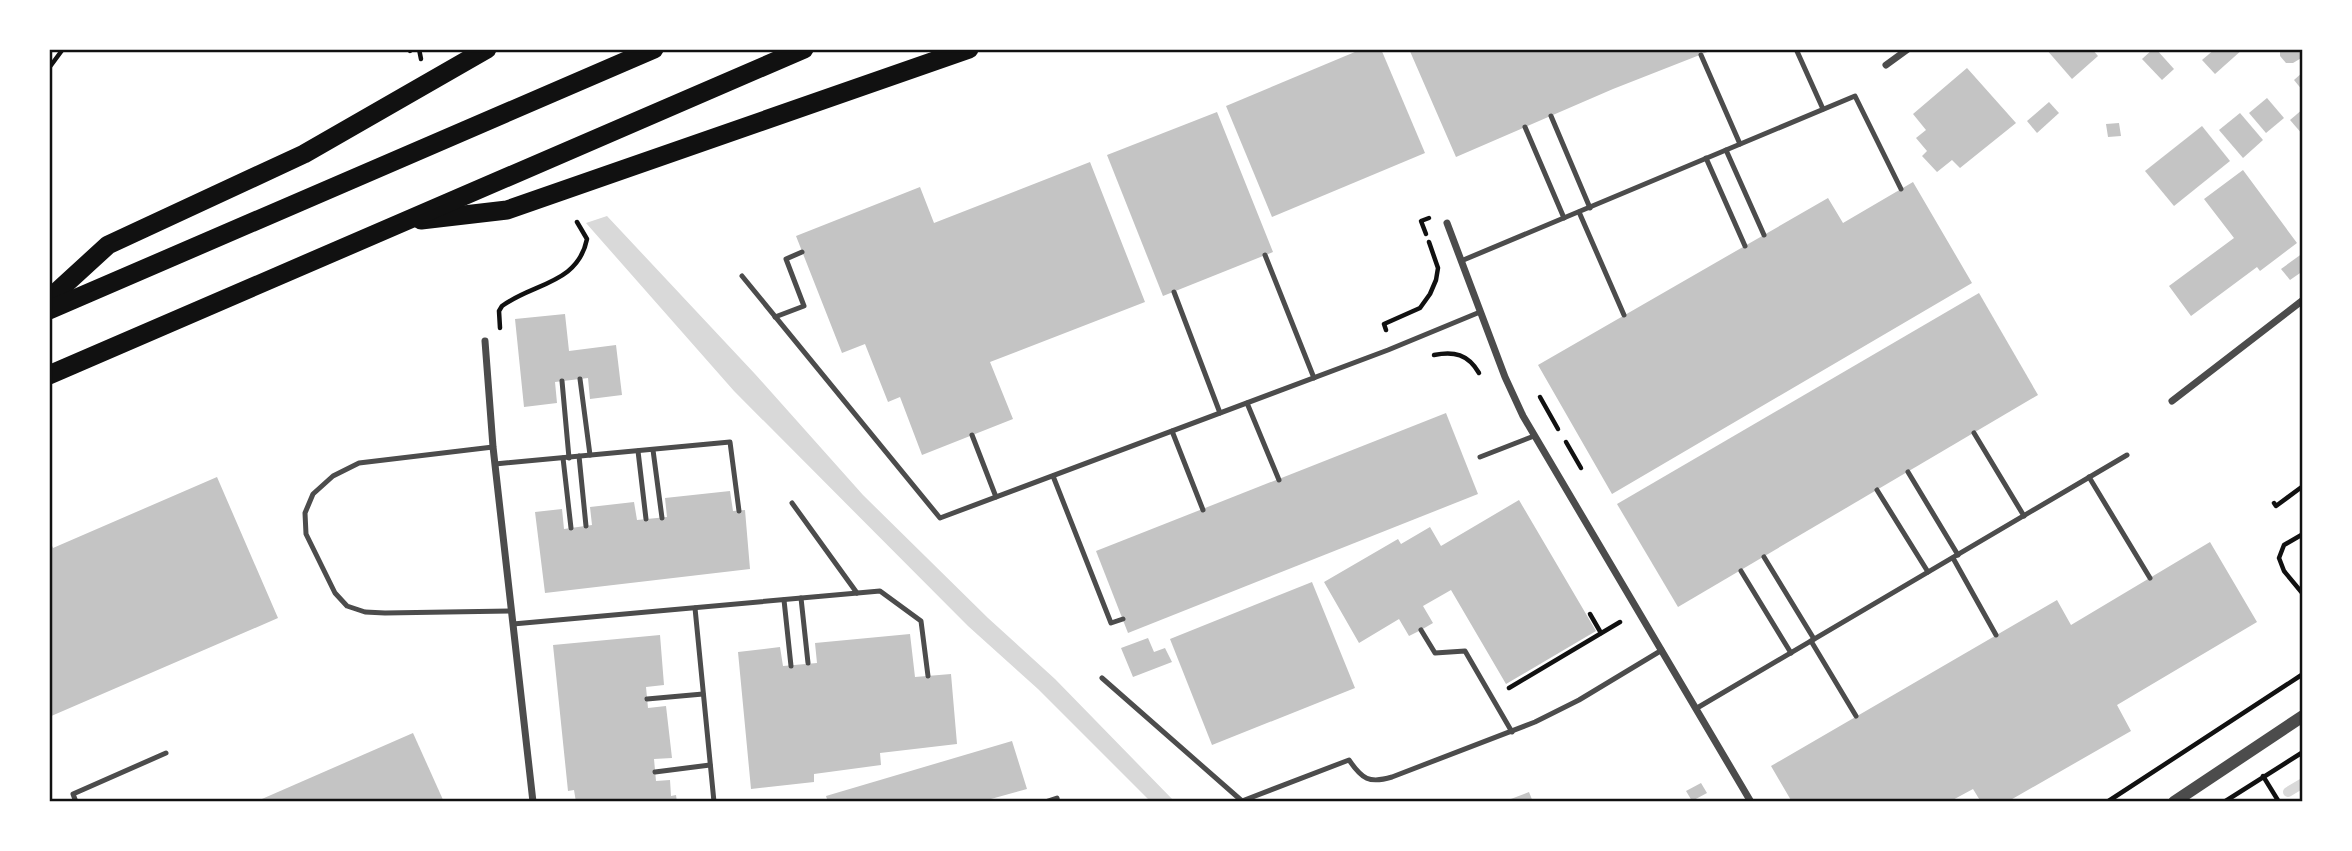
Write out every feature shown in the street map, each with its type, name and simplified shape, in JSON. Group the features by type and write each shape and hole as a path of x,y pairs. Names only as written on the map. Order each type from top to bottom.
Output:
{"highway":[{"path":"49,299 108,245 304,154 487,49"},
{"path":"49,310 654,49"},
{"path":"49,375 804,49"},
{"path":"401,222 507,210 970,49"}],"street":[{"path":"1886,65 1908,49"},
{"path":"1447,223 1505,377 1534,436 1751,802"},
{"path":"2172,401 2303,300"},
{"path":"485,341 493,447 533,802"},
{"path":"2174,802 2303,716"}],"lane":[{"path":"1796,49 1823,109"},
{"path":"1701,55 1740,144"},
{"path":"1461,261 1855,96 1901,189"},
{"path":"1551,116 1590,208"},
{"path":"1525,127 1564,218"},
{"path":"1726,150 1764,235"},
{"path":"1706,159 1745,246"},
{"path":"1579,212 1624,315"},
{"path":"775,317 804,306 786,258 802,252"},
{"path":"1265,255 1314,378"},
{"path":"742,276 940,518 1314,378 1480,312"},
{"path":"1174,292 1220,413"},
{"path":"580,379 590,455"},
{"path":"562,381 571,528"},
{"path":"1247,403 1279,480"},
{"path":"1172,431 1203,510"},
{"path":"1974,433 2024,516"},
{"path":"972,435 996,497"},
{"path":"1480,457 1534,436"},
{"path":"495,464 730,442 738,511"},
{"path":"493,447 359,463 333,476 313,494 305,513 306,534 324,576 347,606 365,612 512,611"},
{"path":"653,450 662,518"},
{"path":"638,451 646,519"},
{"path":"1697,708 2127,455"},
{"path":"579,456 586,526"},
{"path":"1908,472 1996,635"},
{"path":"1053,476 1111,623 1123,619"},
{"path":"2089,477 2150,578"},
{"path":"1877,490 1928,572"},
{"path":"792,503 857,593"},
{"path":"1764,557 1856,716"},
{"path":"1741,571 1791,653"},
{"path":"513,624 880,591 921,621 928,676"},
{"path":"801,598 807,663"},
{"path":"784,600 791,666"},
{"path":"695,608 714,802"},
{"path":"1421,630 1435,653 1465,651 1512,732"},
{"path":"1102,678 1242,800 1349,760 1363,777 1380,781 1512,732 1579,700 1662,650"},
{"path":"647,699 703,694"},
{"path":"76,802 73,794 166,752"},
{"path":"655,772 710,765"},
{"path":"1045,802 1057,800"}],"path":[{"path":"49,68 62,49"},
{"path":"499,321 502,306 551,283 580,258 587,239 578,222"},
{"path":"2274,503 2276,506 2303,486"},
{"path":"2303,534 2284,545 2279,558 2284,571 2303,594"},
{"path":"1590,614 1601,633"},
{"path":"1509,688 1620,622"},
{"path":"2107,802 2303,674"},
{"path":"2224,802 2303,751"},
{"path":"2263,776 2279,802"}],"shaded area":[{"path":"607,216 755,374 863,495 988,618 1055,679 1175,802 1151,802 1038,689 968,626 734,391 586,223"}],"building":[{"path":"1362,49 1381,49 1425,153 1272,217 1226,106"},
{"path":"1409,49 1715,49 1613,89 1456,157"},
{"path":"2046,49 2092,49 2098,56 2072,79"},
{"path":"2153,49 2174,69 2162,80 2142,59"},
{"path":"2215,49 2243,49 2215,74 2202,60"},
{"path":"2280,49 2303,49 2303,57 2293,63 2286,63 2280,56"},
{"path":"1967,68 2016,123 1960,168 1952,160 1937,172 1922,156 1927,151 1916,138 1926,130 1913,114"},
{"path":"2303,72 2303,91 2294,80"},
{"path":"2267,98 2284,118 2266,133 2249,113"},
{"path":"2049,102 2059,113 2037,133 2027,121"},
{"path":"2303,109 2303,135 2290,120"},
{"path":"1217,112 1273,252 1163,296 1107,155"},
{"path":"2240,113 2263,140 2243,158 2219,130"},
{"path":"2119,123 2121,136 2108,137 2106,124"},
{"path":"2202,126 2230,161 2174,206 2145,171"},
{"path":"1090,162 1145,302 990,362 1013,419 922,455 900,397 888,402 865,344 842,353 796,236 920,187 934,223"},
{"path":"2243,170 2297,243 2260,271 2257,267 2191,316 2169,286 2234,238 2204,199"},
{"path":"1913,182 1972,283 1612,494 1538,365 1828,198 1843,223"},
{"path":"2303,253 2303,271 2290,280 2281,269"},
{"path":"1979,293 2038,395 1678,607 1617,504"},
{"path":"565,314 569,351 616,345 622,395 590,399 588,378 555,382 557,403 524,407 515,319"},
{"path":"1446,413 1478,494 1128,633 1096,551"},
{"path":"217,477 278,618 49,717 49,539 53,548"},
{"path":"730,491 733,511 745,510 750,569 545,593 535,512 562,509 564,529 592,525 590,507 634,502 637,520 667,517 665,498"},
{"path":"1519,500 1596,631 1506,684 1451,590 1423,606 1433,623 1421,630 1409,636 1399,619 1359,643 1324,582 1398,539 1401,544 1430,527 1441,546"},
{"path":"2210,542 2257,622 2117,705 2131,731 2007,802 1981,802 1973,789 1949,802 1792,802 1771,766 2057,600 2071,625"},
{"path":"1312,582 1355,688 1212,745 1170,639"},
{"path":"910,634 915,677 951,674 957,744 880,753 881,765 814,774 814,782 751,789 738,652 780,647 783,666 817,663 815,643"},
{"path":"660,635 664,685 646,687 648,708 666,706 672,758 654,759 656,781 670,780 671,796 676,795 677,802 576,802 574,790 568,791 553,645"},
{"path":"1148,638 1154,652 1165,648 1172,662 1133,677 1121,648"},
{"path":"413,733 444,802 255,802"},
{"path":"1012,741 1027,789 980,802 828,802 826,796"},
{"path":"1701,783 1707,793 1692,801 1686,791"},
{"path":"1529,792 1533,802 1503,802"}],"waterway":[{"path":"2288,792 2303,783"}]}
